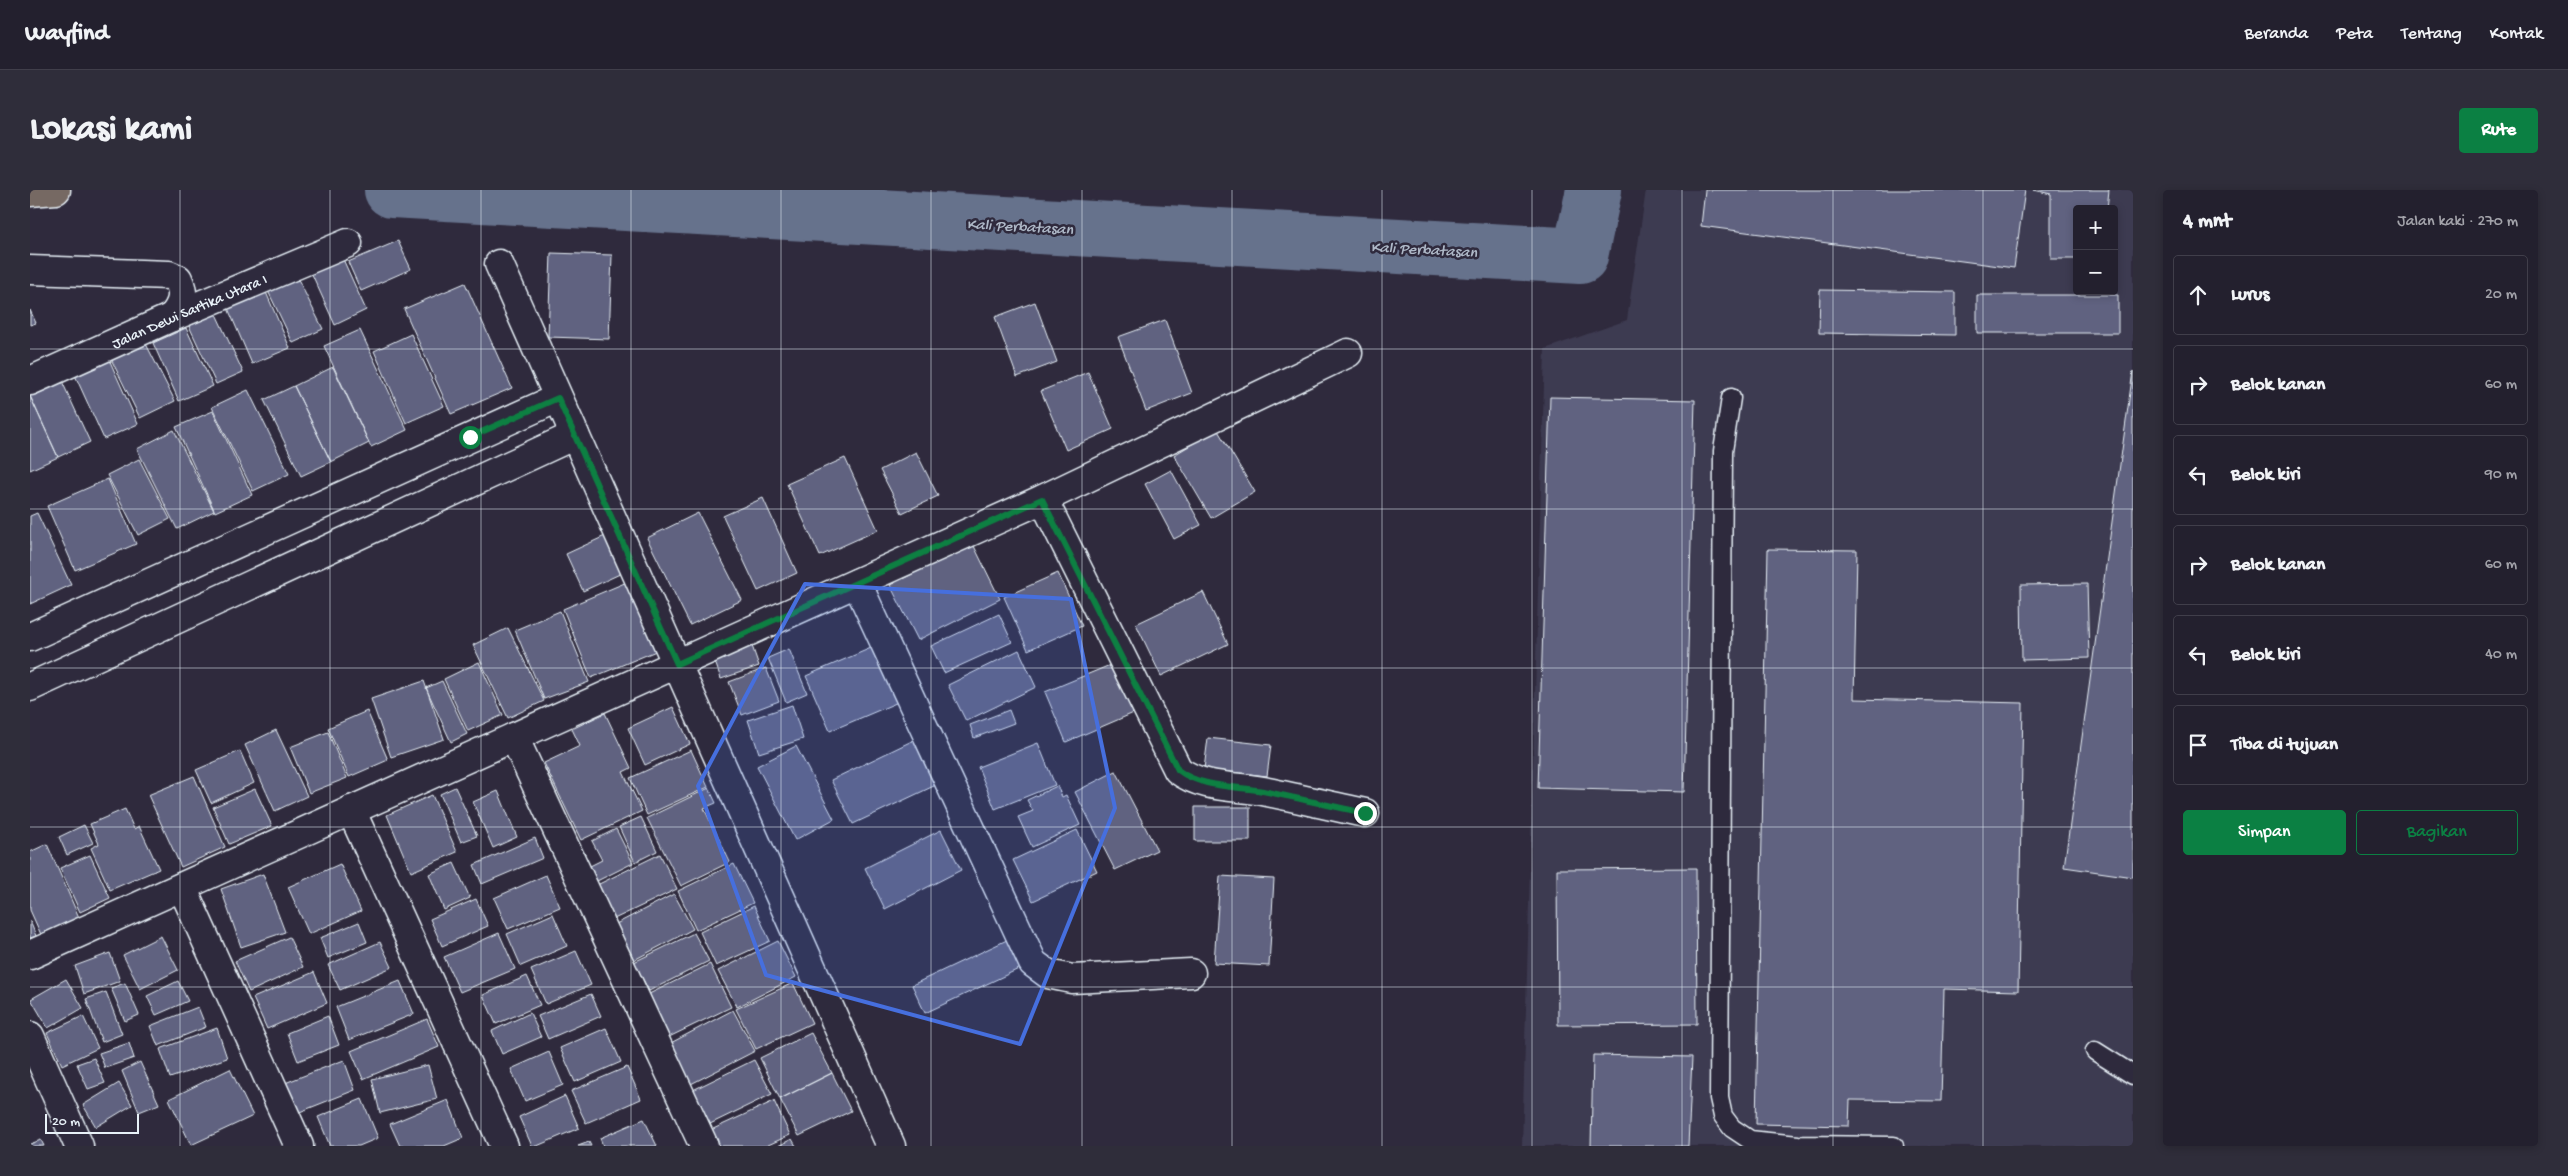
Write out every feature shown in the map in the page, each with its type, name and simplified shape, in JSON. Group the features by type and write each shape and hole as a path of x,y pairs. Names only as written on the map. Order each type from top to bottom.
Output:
{"highway":[{"path":"30,192 56,190"}],"street":[{"name":"Jalan Dewi Sartika Utara I","path":"30,381 172,317 348,243"},
{"path":"499,264 891,1146"},
{"path":"30,270 169,274 178,279 183,289 183,300 172,317"},
{"path":"30,955 1042,499 1348,353"},
{"path":"30,636 558,398"},
{"path":"30,687 575,435"},
{"path":"470,437 487,476"},
{"path":"1042,499 1178,770 1191,778 1206,782 1263,791 1365,813"},
{"path":"857,583 1033,963 1048,974 1072,980 1191,973"},
{"path":"514,737 704,1146"},
{"path":"351,810 504,1146"},
{"path":"182,887 299,1146"},
{"path":"30,1036 79,1146"}],"lane":[{"path":"1731,398 1723,451 1719,1098 1723,1116 1732,1128 1750,1140 1798,1145 1894,1146"},
{"path":"2095,1051 2133,1075"}],"highlighted area":[{"path":"805,584 1071,599 1115,808 1020,1044 766,975 698,786"}],"shaded area":[{"path":"1646,190 2133,190 2133,1146 1522,1146 1545,349 1627,320"}],"building":[{"path":"1705,190 2025,190 2014,268 1701,226"},
{"path":"2034,190 2109,190 2107,205 2073,205 2073,259 2051,259 2051,194"},
{"path":"398,241 411,269 361,291 348,262"},
{"path":"551,253 612,255 609,339 548,337"},
{"path":"342,257 366,310 335,325 311,272"},
{"path":"297,277 323,329 293,343 268,291"},
{"path":"465,283 512,388 451,414 404,309"},
{"path":"265,290 290,348 252,364 227,306"},
{"path":"1820,290 1955,292 1955,335 1819,333"},
{"path":"1977,295 2118,295 2118,333 1977,333"},
{"path":"1035,302 1057,362 1017,377 995,317"},
{"path":"30,310 36,323 30,325"},
{"path":"216,314 243,372 216,384 189,326"},
{"path":"1165,320 1192,393 1146,411 1118,337"},
{"path":"186,328 213,386 179,401 153,343"},
{"path":"360,330 407,430 371,447 324,346"},
{"path":"411,334 444,406 406,423 374,351"},
{"path":"145,342 175,401 140,418 111,359"},
{"path":"108,357 138,424 104,439 74,373"},
{"path":"333,367 369,443 331,462 294,386"},
{"path":"2133,371 2133,877 2064,867"},
{"path":"1088,372 1113,429 1066,450 1041,391"},
{"path":"60,377 90,442 58,457 30,396 30,391"},
{"path":"294,386 331,462 301,476 264,400"},
{"path":"248,390 289,474 253,491 212,407"},
{"path":"30,396 58,457 30,470"},
{"path":"1550,397 1695,400 1684,792 1538,788"},
{"path":"213,411 252,495 215,512 176,427"},
{"path":"1217,429 1255,492 1211,518 1174,455"},
{"path":"174,430 214,511 177,529 137,449"},
{"path":"916,452 938,496 902,513 880,470"},
{"path":"845,458 878,530 820,556 787,484"},
{"path":"139,459 170,519 138,535 107,475"},
{"path":"1171,470 1201,525 1174,539 1145,484"},
{"path":"108,479 136,544 75,570 47,506"},
{"path":"763,498 797,573 758,591 723,516"},
{"path":"37,513 71,585 30,604 30,516"},
{"path":"698,513 742,600 690,625 647,538"},
{"path":"605,536 622,573 583,591 566,554"},
{"path":"973,544 1000,599 918,640 890,585"},
{"path":"1768,549 1857,550 1854,699 2023,703 2018,991 1944,989 1941,1101 1850,1100 1849,1126 1756,1124"},
{"path":"1058,573 1082,626 1028,650 1004,597"},
{"path":"627,582 656,651 591,678 563,609"},
{"path":"2087,584 2089,658 2022,660 2021,585"},
{"path":"1203,592 1228,644 1161,676 1136,624"},
{"path":"560,611 589,682 544,699 515,630"},
{"path":"999,614 1012,642 944,673 931,646"},
{"path":"508,628 544,701 508,718 473,645"},
{"path":"751,643 759,666 721,679 713,656"},
{"path":"878,645 903,700 830,731 806,676"},
{"path":"789,649 807,693 786,702 768,658"},
{"path":"1019,650 1036,687 966,721 948,685"},
{"path":"479,662 503,715 468,731 444,679"},
{"path":"1115,663 1136,712 1066,742 1045,692"},
{"path":"766,668 779,701 742,715 729,682"},
{"path":"424,681 444,739 391,757 371,699"},
{"path":"442,681 467,734 451,742 426,688"},
{"path":"792,705 803,739 759,753 748,720"},
{"path":"673,707 690,744 645,765 628,728"},
{"path":"1009,710 1014,723 974,738 970,725"},
{"path":"367,711 388,760 349,777 328,728"},
{"path":"605,713 631,768 623,772 642,811 581,840 544,763 580,746 572,729"},
{"path":"276,730 307,796 275,811 245,745"},
{"path":"328,732 347,778 309,793 290,747"},
{"path":"1208,738 1271,745 1267,776 1204,769"},
{"path":"914,740 936,785 853,824 831,780"},
{"path":"1038,743 1055,785 995,809 978,767"},
{"path":"796,746 834,819 795,840 757,766"},
{"path":"691,750 708,787 647,815 630,778"},
{"path":"240,751 254,783 211,803 196,770"},
{"path":"1116,771 1157,850 1115,870 1075,792"},
{"path":"194,776 225,847 181,867 148,795"},
{"path":"1057,786 1062,797 1066,795 1080,825 1032,847 1018,817 1033,811 1027,800"},
{"path":"455,787 477,836 461,842 440,794"},
{"path":"709,788 716,803 704,808 730,862 681,886 647,818"},
{"path":"255,789 272,826 229,844 213,807"},
{"path":"498,791 517,837 493,848 473,802"},
{"path":"432,795 457,852 411,872 387,815"},
{"path":"1195,807 1250,807 1250,841 1195,841"},
{"path":"125,809 134,829 139,826 159,869 110,890 91,848 99,844 90,824"},
{"path":"641,817 657,851 635,862 619,827"},
{"path":"84,825 93,843 67,855 59,837"},
{"path":"616,829 633,863 593,883 586,868 602,860 592,841"},
{"path":"941,830 961,870 885,909 865,868"},
{"path":"1077,830 1097,871 1033,901 1013,860"},
{"path":"535,838 543,858 482,884 474,865"},
{"path":"47,844 81,922 43,939 30,910 30,852"},
{"path":"660,854 677,889 614,919 597,885"},
{"path":"90,855 110,898 80,912 60,868"},
{"path":"454,863 470,898 444,910 429,874"},
{"path":"340,864 361,911 309,934 288,887"},
{"path":"734,864 753,903 696,930 678,891"},
{"path":"1696,868 1697,1024 1558,1025 1557,869"},
{"path":"263,874 285,932 241,947 221,889"},
{"path":"546,875 560,907 508,929 494,898"},
{"path":"1220,876 1274,879 1269,966 1214,963"},
{"path":"674,894 693,929 634,960 616,924"},
{"path":"476,899 488,926 442,946 430,919"},
{"path":"754,906 770,941 716,966 700,932"},
{"path":"553,914 567,946 521,966 507,934"},
{"path":"30,921 36,936 30,938"},
{"path":"359,922 367,942 328,958 320,938"},
{"path":"499,933 515,969 460,992 444,957"},
{"path":"694,933 709,961 649,991 634,962"},
{"path":"161,936 178,970 140,989 123,955"},
{"path":"289,937 303,967 249,992 235,961"},
{"path":"1009,939 1023,967 925,1013 912,985"},
{"path":"778,941 796,977 737,1007 718,971"},
{"path":"380,942 392,967 340,990 328,965"},
{"path":"576,951 591,985 546,1004 531,970"},
{"path":"110,953 120,981 84,994 75,966"},
{"path":"710,964 731,1007 669,1037 647,995"},
{"path":"314,972 327,1003 267,1029 253,998"},
{"path":"527,976 540,1005 496,1024 483,995"},
{"path":"66,979 83,1008 48,1028 31,999"},
{"path":"178,981 188,1001 156,1015 147,996"},
{"path":"400,981 414,1014 349,1040 336,1007"},
{"path":"125,983 139,1015 125,1021 111,988"},
{"path":"793,983 812,1023 756,1049 736,1009"},
{"path":"106,992 122,1034 102,1042 86,999"},
{"path":"591,994 601,1016 548,1039 538,1016"},
{"path":"198,1007 206,1027 158,1046 150,1026"},
{"path":"733,1010 755,1051 689,1085 667,1045"},
{"path":"530,1013 541,1037 502,1054 492,1031"},
{"path":"83,1016 98,1048 62,1065 47,1033"},
{"path":"328,1016 339,1045 298,1061 287,1033"},
{"path":"427,1019 439,1047 363,1079 351,1051"},
{"path":"217,1028 227,1058 170,1078 160,1049"},
{"path":"606,1028 621,1062 575,1082 560,1048"},
{"path":"811,1033 832,1073 780,1099 760,1058"},
{"path":"129,1043 134,1058 105,1068 99,1053"},
{"path":"549,1052 563,1085 525,1101 511,1069"},
{"path":"1593,1055 1692,1057 1688,1146 1591,1146"},
{"path":"94,1058 105,1083 88,1089 77,1064"},
{"path":"344,1060 355,1090 292,1115 280,1085"},
{"path":"754,1060 772,1094 710,1124 693,1090"},
{"path":"140,1062 159,1104 139,1112 122,1071"},
{"path":"428,1065 437,1099 380,1113 372,1079"},
{"path":"627,1067 641,1099 586,1123 571,1091"},
{"path":"230,1069 253,1116 191,1145 169,1099"},
{"path":"832,1073 851,1111 799,1136 780,1099"},
{"path":"119,1083 132,1105 96,1127 83,1105"},
{"path":"565,1096 579,1128 537,1146 532,1146 519,1117"},
{"path":"362,1099 378,1138 359,1146 330,1146 318,1117"},
{"path":"448,1100 463,1138 444,1146 400,1146 390,1124"},
{"path":"774,1101 790,1135 766,1146 719,1146 711,1130"},
{"path":"644,1119 657,1146 603,1146 600,1138"},
{"path":"792,1139 796,1146 778,1146"},
{"path":"41,1140 44,1146 30,1146 30,1144"},
{"path":"589,1142 591,1146 578,1146"}],"waterway":[{"name":"Kali Perbatasan","path":"392,190 1580,256 1594,190"}],"route":[{"path":"470,437 558,398 677,664 1042,499 1178,770 1191,778 1206,782 1263,791 1365,813"}]}
